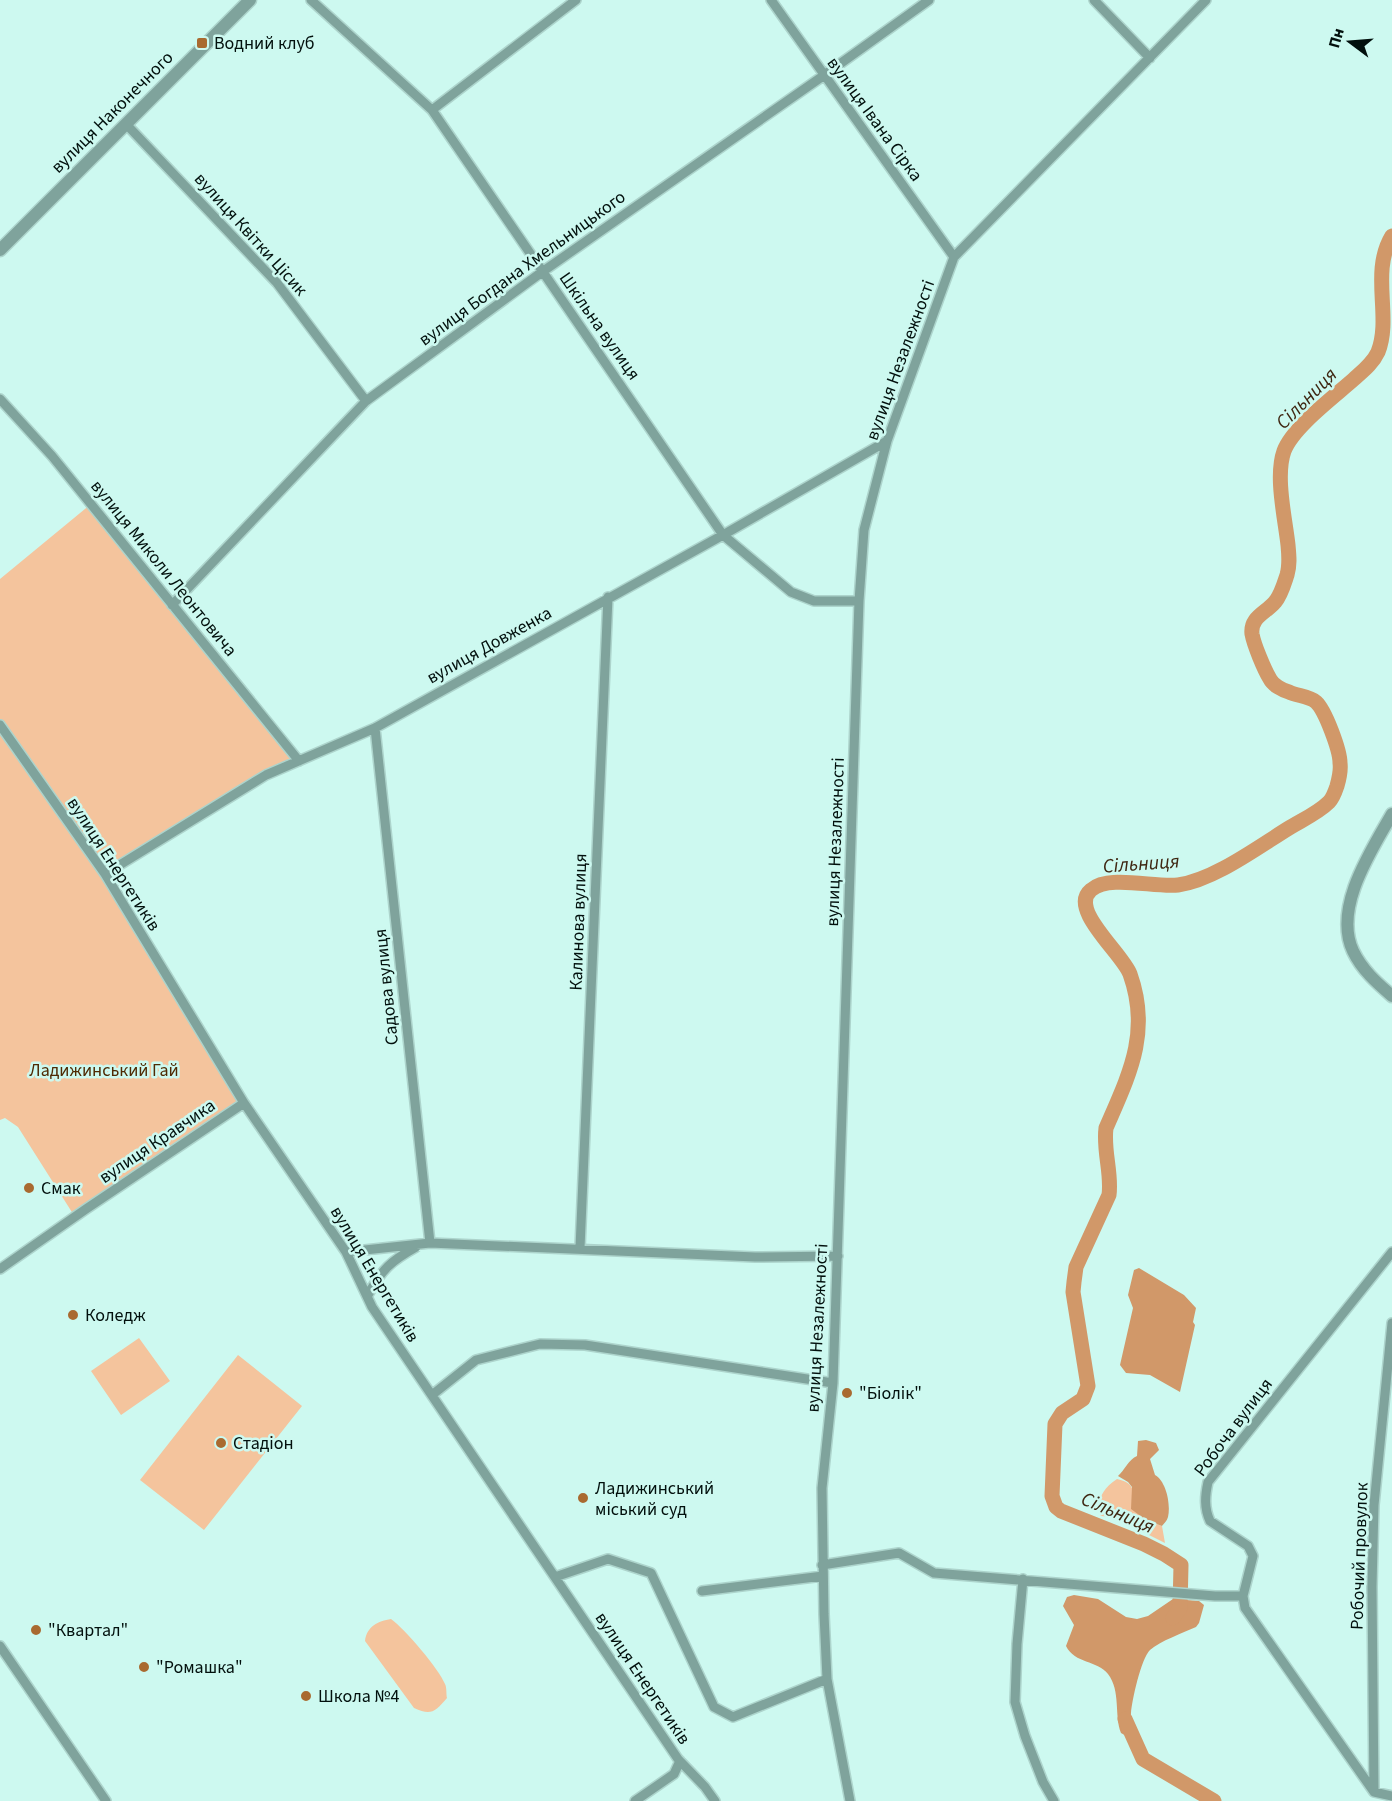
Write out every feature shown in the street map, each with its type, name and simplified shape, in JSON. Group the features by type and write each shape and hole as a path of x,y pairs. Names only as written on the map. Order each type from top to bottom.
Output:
{"street":[{"name":"вулиця Наконечного","path":"0,250 250,0"},
{"name":"Шкільна вулиця","path":"311,0 432,110 723,535 791,592 814,601 859,601"},
{"path":"432,110 576,0"},
{"name":"вулиця Івана Сірка","path":"771,0 954,257"},
{"name":"вулиця Богдана Хмельницького","path":"172,605 366,401 542,272 929,0"},
{"path":"1094,0 1150,58"},
{"name":"вулиця Незалежності","path":"850,1801 827,1678 822,1565 822,1488 833,1383 859,601 864,530 887,441 954,257 1206,0"},
{"name":"вулиця Квітки Цісик","path":"126,124 277,283 366,401"},
{"name":"вулиця Миколи Леонтовича","path":"0,399 52,456 299,761"},
{"name":"вулиця Довженка","path":"105,874 266,775 375,728 723,535 887,441"},
{"name":"Калинова вулиця","path":"580,1248 608,597"},
{"name":"вулиця Енергетиків","path":"0,725 105,874 244,1103 346,1252 368,1294 372,1307 680,1761 715,1801"},
{"name":"Садова вулиця","path":"375,728 426,1243"},
{"path":"1392,814 1350,896 1347,932 1353,951 1368,974 1392,996"},
{"name":"вулиця Кравчика","path":"0,1269 244,1103"},
{"path":"368,1294 377,1278 393,1259 426,1243"},
{"path":"346,1252 426,1243 755,1257 838,1256"},
{"name":"Робоча вулиця","path":"1243,1596 1253,1556 1248,1546 1210,1521 1205,1496 1208,1482 1392,1252"},
{"name":"Робочий провулок","path":"1374,1792 1372,1587 1374,1505 1392,1323"},
{"path":"432,1395 476,1360 540,1344 585,1345 833,1383"},
{"path":"822,1565 898,1553 934,1573 1215,1596 1243,1596 1245,1608 1374,1792 1392,1796"},
{"path":"555,1576 608,1559 651,1573 714,1707 733,1717 827,1678"},
{"path":"702,1591 823,1576"},
{"path":"1023,1579 1015,1702 1043,1782 1054,1801"},
{"path":"0,1646 106,1801"},
{"path":"635,1801 674,1774 680,1761"}],"green space":[{"name":"Ладижинський Гай","path":"91,504 299,761 268,774 105,875 244,1103 75,1217 18,1127 5,1118 0,1120 0,579"},
{"path":"139,1338 170,1381 121,1415 91,1371"},
{"name":"Стадіон","path":"238,1355 302,1406 204,1530 140,1480"},
{"path":"1117,1479 1132,1488 1134,1507 1139,1515 1162,1526 1165,1543 1113,1517 1101,1516 1097,1509 1100,1500 1106,1488"},
{"path":"391,1619 421,1650 442,1677 447,1698 432,1711 425,1712 414,1708 365,1641 374,1625"}],"shaded area":[{"path":"1139,1268 1184,1295 1196,1308 1193,1322 1195,1325 1180,1392 1150,1375 1126,1373 1120,1365 1133,1308 1128,1295 1134,1270"},
{"path":"1146,1440 1156,1443 1159,1450 1150,1459 1155,1475 1165,1487 1168,1500 1168,1517 1162,1526 1146,1520 1131,1509 1132,1487 1118,1476 1137,1456 1138,1441"},
{"path":"1074,1595 1098,1599 1126,1617 1137,1619 1148,1616 1173,1599 1199,1601 1204,1605 1196,1627 1160,1643 1150,1650 1143,1662 1132,1707 1131,1719 1135,1736 1130,1738 1121,1733 1115,1688 1108,1674 1098,1666 1075,1656 1066,1646 1074,1625 1063,1606 1067,1597"}],"waterway":[{"name":"Сільниця","path":"1173,1618 1180,1608 1181,1565 1144,1544 1061,1511 1056,1507 1052,1496 1055,1424 1062,1413 1083,1399 1088,1386 1073,1292 1076,1267 1109,1195 1106,1128 1129,1072 1138,1035 1136,995 1130,974 1091,919 1086,908 1086,898 1091,890 1109,883 1178,885 1206,877 1315,813 1334,795 1340,774 1339,757 1324,713 1313,700 1284,690 1271,681 1257,650 1252,628 1256,619 1277,599 1288,571 1289,560 1280,472 1284,451 1305,422 1364,370 1378,352 1383,324 1382,264 1392,236"},
{"name":"Сільниця","path":"1125,1719 1143,1759 1214,1801"}],"place":[{"name":"Водний клуб","path":"202,43"},
{"name":"Смак","path":"29,1188"},
{"name":"Коледж","path":"73,1315"},
{"name":"\"Біолік\"","path":"847,1393"},
{"name":"Стадіон","path":"221,1443"},
{"name":"Ладижинський міський суд","path":"583,1498"},
{"name":"\"Квартал\"","path":"36,1630"},
{"name":"\"Ромашка\"","path":"144,1667"},
{"name":"Школа №4","path":"306,1696"}]}
